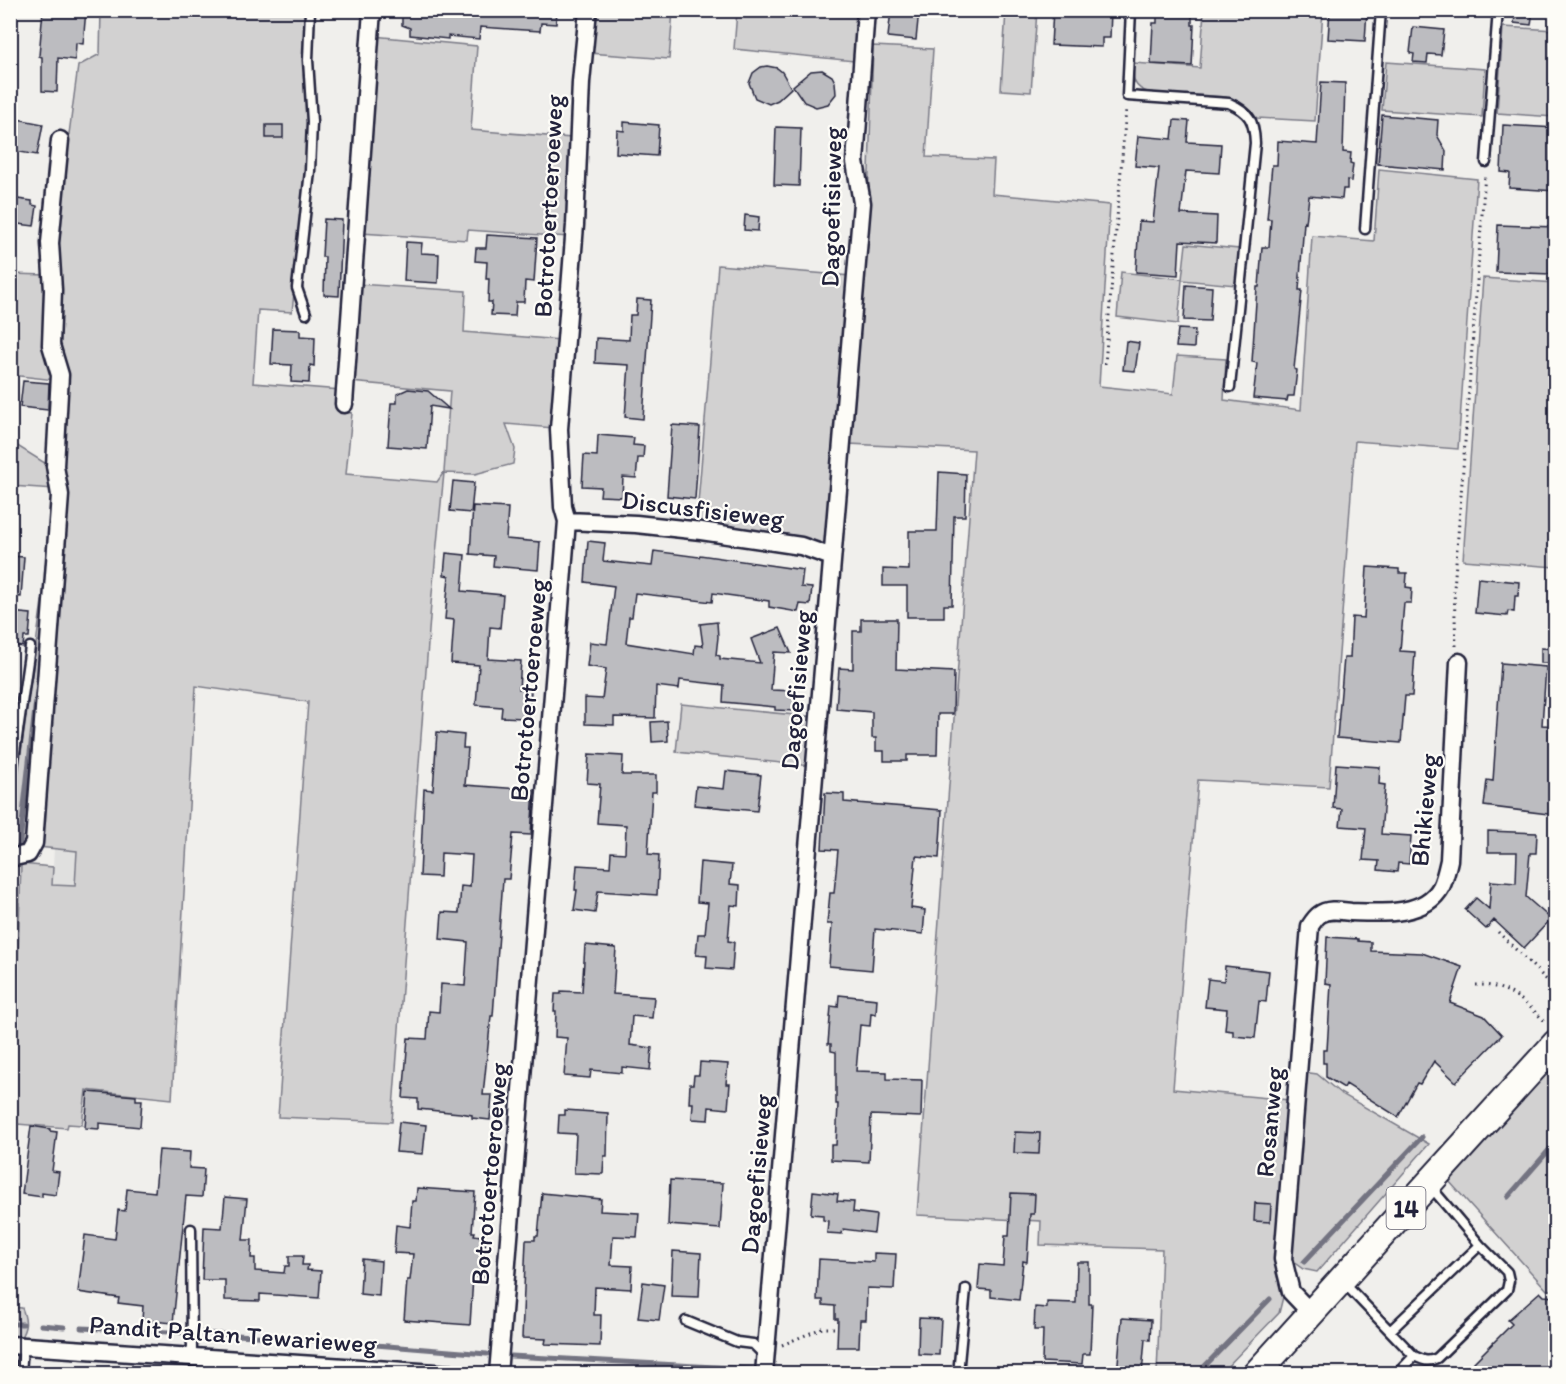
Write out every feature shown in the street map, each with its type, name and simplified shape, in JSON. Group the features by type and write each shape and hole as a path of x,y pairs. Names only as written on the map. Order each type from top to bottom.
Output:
{"main road":[{"name":"14","path":"1256,1374 1428,1183 1552,1035"}],"street":[{"path":"345,404 372,10"},
{"name":"Botrotoertoeroeweg","path":"498,1374 567,521 563,507 559,429 575,225 581,82 588,10"},
{"name":"Dagoefisieweg","path":"765,1365 861,203 855,162 866,10"},
{"path":"10,858 28,854 34,843 60,495 55,466 60,375 51,345 53,290 50,243 60,140"},
{"name":"Discusfisieweg","path":"567,521 636,524 700,531 801,546 832,557"},
{"name":"Bhikieweg","path":"1310,926 1318,915 1332,910 1383,913 1410,909 1427,903 1437,894 1449,860 1459,662"},
{"name":"Rosanweg","path":"1310,926 1283,1259 1291,1292 1311,1312"},
{"name":"Pandit Paltan Tewarieweg","path":"17,1346 192,1356 231,1366 451,1374"}],"lane":[{"path":"306,314 297,288 310,171 312,122 308,60 310,10"},
{"path":"1131,10 1127,96 1229,103 1247,114 1254,125 1255,143 1230,387"},
{"path":"1365,229 1381,10"},
{"path":"1486,162 1498,10"},
{"path":"10,787 30,647"},
{"path":"1341,1280 1414,1356 1425,1361 1437,1358 1507,1290 1509,1281 1507,1272 1480,1245 1428,1183"},
{"path":"191,1229 192,1356"},
{"path":"1390,1331 1480,1245"},
{"path":"958,1374 966,1289"},
{"path":"686,1321 737,1342 753,1344 765,1365"},
{"path":"17,1346 21,1374"},
{"path":"1397,1374 1414,1356"}],"path":[{"path":"1105,364 1127,96"},
{"path":"1459,662 1455,639 1454,589 1486,162"},
{"path":"1498,932 1556,989"},
{"path":"1476,985 1499,987 1525,1001 1552,1035"},
{"path":"765,1365 783,1344 822,1328 834,1328"}],"shaded area":[{"path":"101,11 306,11 309,124 307,168 292,312 258,310 253,383 341,390 340,412 352,413 346,474 437,482 444,472 450,391 350,382 357,284 466,291 464,332 560,340 554,428 506,424 515,449 513,464 475,474 444,473 431,604 392,1122 278,1117 308,702 196,686 172,1099 86,1090 82,1125 68,1124 67,1128 17,1124 11,1191 10,1060 17,987 21,864 53,867 52,885 75,886 77,851 38,847 65,494 55,344 55,240 78,66 100,54"},
{"path":"593,11 673,11 669,59 589,53"},
{"path":"737,11 859,11 854,61 734,49"},
{"path":"1006,11 1037,11 1031,92 1001,90"},
{"path":"1204,11 1323,11 1315,121 1257,118 1244,106 1226,97 1150,93 1137,86 1133,74 1134,63 1200,68"},
{"path":"1503,27 1555,30 1555,117 1497,113"},
{"path":"373,36 477,46 471,130 572,138 569,237 468,230 467,240 361,233"},
{"path":"873,46 933,49 926,157 994,160 992,194 1110,205 1099,386 1173,394 1177,356 1226,359 1224,400 1301,410 1312,236 1374,241 1379,169 1477,179 1458,449 1355,441 1329,787 1198,780 1173,1089 1289,1100 1276,1273 1283,1297 1279,1313 1221,1373 1157,1373 1162,1249 1040,1245 1041,1221 917,1215 974,450 849,444 868,203"},
{"path":"1386,62 1485,69 1482,117 1382,110"},
{"path":"1186,244 1239,249 1236,285 1182,280 1178,324 1117,317 1121,272 1182,279"},
{"path":"718,265 851,276 825,545 818,549 696,527"},
{"path":"11,274 47,275 55,380 11,375"},
{"path":"1483,278 1555,283 1555,567 1463,560"},
{"path":"10,439 11,442 48,465 55,489 11,486"},
{"path":"42,601 49,602 26,848 11,852 11,826"},
{"path":"681,704 816,717 811,766 676,752"},
{"path":"54,849 77,851 75,887 52,885"},
{"path":"1555,1062 1555,1290 1547,1290 1448,1180"},
{"path":"1304,1074 1317,1074 1340,1093 1429,1144 1317,1272 1303,1269 1289,1259"},
{"path":"10,1307 22,1308 24,1313 25,1327 20,1339 11,1339"}],"building":[{"path":"43,10 86,10 83,44 76,43 75,60 58,58 57,92 42,91 42,57 39,56"},
{"path":"402,10 557,10 556,24 541,23 540,31 480,27 479,39 448,36 448,39 410,35 410,28 402,25"},
{"path":"891,10 919,10 916,40 888,37"},
{"path":"1053,10 1111,10 1110,38 1102,38 1102,47 1051,45"},
{"path":"1157,10 1192,10 1192,25 1194,25 1192,66 1151,64 1153,23 1157,23"},
{"path":"1330,10 1367,10 1365,41 1328,39"},
{"path":"1516,10 1533,10 1531,25 1514,23"},
{"path":"1413,27 1444,30 1441,55 1428,54 1427,63 1413,62 1414,54 1410,53"},
{"path":"767,66 777,68 782,72 791,88 778,100 769,104 755,98 749,83 753,73"},
{"path":"822,70 832,76 836,94 828,104 816,107 804,102 793,86 811,71"},
{"path":"1321,82 1345,83 1343,152 1351,153 1350,163 1353,164 1351,181 1347,180 1347,189 1343,189 1342,199 1309,196 1306,223 1304,222 1299,290 1302,290 1294,369 1297,370 1294,396 1288,396 1287,401 1253,398 1257,363 1252,362 1257,287 1259,287 1262,247 1269,247 1271,219 1267,219 1272,165 1277,165 1278,141 1317,144"},
{"path":"1382,115 1438,120 1437,135 1446,151 1445,170 1378,164"},
{"path":"12,118 43,124 37,155 14,151 18,132 10,131"},
{"path":"1174,120 1189,121 1187,142 1221,144 1219,173 1186,171 1181,214 1217,216 1216,243 1180,241 1178,275 1136,272 1139,221 1153,222 1159,168 1135,166 1138,136 1172,139"},
{"path":"624,122 659,125 657,156 616,153 617,130 624,131"},
{"path":"266,125 283,125 283,138 266,138"},
{"path":"1503,125 1556,128 1556,191 1509,188 1510,173 1501,172"},
{"path":"776,127 801,128 799,186 774,185"},
{"path":"10,198 32,201 32,205 37,206 34,226 10,223"},
{"path":"745,215 759,217 758,231 744,230"},
{"path":"324,219 342,220 339,296 324,295 325,257 322,257"},
{"path":"1498,225 1556,227 1556,270 1551,274 1496,272"},
{"path":"487,235 537,238 534,282 525,281 524,302 516,302 515,316 491,315 492,302 488,302 489,279 486,279 487,262 475,261 476,248 486,248"},
{"path":"406,242 422,243 421,253 439,254 438,283 404,281"},
{"path":"1186,285 1212,287 1210,321 1184,320"},
{"path":"637,299 651,300 643,419 625,417 629,365 595,363 596,338 629,340 630,315 636,315"},
{"path":"273,329 300,330 300,336 315,337 314,366 310,365 309,383 291,382 292,365 271,364"},
{"path":"1178,329 1195,330 1194,348 1176,347"},
{"path":"1126,341 1139,343 1135,371 1123,370"},
{"path":"23,381 49,383 48,410 20,407"},
{"path":"408,389 428,391 449,409 430,406 427,449 388,446 391,403 397,403 397,394"},
{"path":"672,425 700,427 695,499 667,496"},
{"path":"598,435 634,438 633,445 644,446 643,458 638,458 636,478 623,477 622,497 600,496 601,487 582,486 584,455 597,456"},
{"path":"939,472 966,474 965,516 954,516 952,605 944,605 944,617 907,617 907,586 883,586 883,569 909,570 909,531 937,531"},
{"path":"453,481 474,483 471,513 450,511"},
{"path":"473,506 508,508 506,539 540,542 538,570 493,566 494,556 470,554"},
{"path":"588,541 605,543 603,561 652,566 654,551 699,557 700,555 803,570 801,587 812,588 810,605 800,604 798,612 769,607 769,601 713,593 712,602 635,593 626,643 694,654 695,645 703,646 700,624 717,622 716,655 720,656 720,659 760,663 751,639 780,628 791,653 774,652 771,690 796,691 796,711 723,702 724,685 680,680 679,689 656,686 655,718 614,717 614,725 585,724 585,698 602,699 606,669 587,666 590,642 607,644 614,586 585,582"},
{"path":"446,553 465,555 462,591 503,595 500,628 490,627 488,659 521,661 519,689 531,690 530,709 525,708 524,718 501,717 502,707 476,705 479,665 451,663 454,620 445,619 449,576 444,575"},
{"path":"10,556 24,557 21,597 10,596"},
{"path":"1367,567 1399,569 1399,573 1407,573 1406,587 1412,588 1411,603 1404,603 1400,651 1415,652 1412,696 1405,696 1401,743 1337,738 1344,658 1350,658 1352,617 1364,618"},
{"path":"1478,578 1519,582 1514,612 1508,611 1507,616 1475,613"},
{"path":"10,612 31,614 29,637 24,637 23,647 10,645"},
{"path":"861,619 897,619 896,669 954,672 953,714 938,714 937,755 907,755 907,761 884,761 884,751 876,751 876,738 872,738 872,712 836,709 839,668 853,669 853,631 861,631"},
{"path":"1541,648 1556,649 1556,663 1541,663"},
{"path":"1501,663 1546,667 1542,725 1556,726 1556,815 1484,806 1487,780 1493,781"},
{"path":"667,721 668,741 652,742 651,722"},
{"path":"437,732 464,735 463,748 468,748 465,785 534,790 531,835 513,834 509,879 503,879 493,1016 491,1016 483,1095 492,1095 490,1120 472,1118 472,1115 460,1113 418,1109 418,1099 403,1098 408,1038 427,1039 429,1011 439,1012 441,984 465,986 468,942 440,939 442,912 459,913 461,886 470,887 472,855 441,853 440,877 420,876 424,789 433,790"},
{"path":"589,754 623,756 622,775 656,775 656,792 652,792 648,854 659,855 657,895 598,891 595,913 574,910 577,865 610,867 611,852 625,853 626,825 597,823 600,784 587,783"},
{"path":"1336,764 1380,767 1379,784 1385,785 1381,834 1411,836 1409,864 1398,863 1397,872 1378,870 1379,861 1363,860 1366,828 1340,826 1342,809 1333,808"},
{"path":"726,771 761,775 757,811 694,805 696,786 724,789"},
{"path":"825,793 844,794 844,802 942,810 939,858 916,856 911,908 925,910 923,934 875,929 872,970 829,966 832,924 827,924 830,893 834,893 838,850 822,849"},
{"path":"1488,831 1537,833 1536,853 1530,853 1526,897 1551,919 1524,948 1494,920 1486,929 1465,910 1476,898 1489,909 1491,881 1516,883 1517,852 1488,852"},
{"path":"700,862 732,865 730,884 740,885 739,906 731,905 728,941 734,942 732,970 706,968 707,956 696,955 698,934 705,934 708,903 697,902"},
{"path":"1327,937 1371,942 1371,951 1422,953 1462,967 1450,1003 1484,1016 1502,1035 1456,1082 1434,1061 1420,1084 1417,1083 1398,1117 1346,1084 1344,1088 1326,1077 1326,1063 1323,1063 1323,1050 1327,1050 1331,984 1325,983"},
{"path":"585,945 616,948 613,994 654,997 652,1018 632,1016 630,1045 652,1048 650,1070 622,1067 622,1073 591,1070 590,1078 564,1076 567,1038 555,1037 555,994 561,994 561,991 582,992"},
{"path":"1225,966 1269,971 1266,1002 1259,1001 1255,1038 1233,1036 1233,1031 1225,1030 1227,1009 1205,1007 1208,979 1224,981"},
{"path":"839,995 877,999 876,1014 871,1013 870,1026 860,1025 856,1071 887,1072 887,1079 922,1080 921,1117 871,1115 869,1162 831,1160 831,1145 836,1145 838,1104 836,1104 836,1052 831,1051 831,1044 828,1044 831,1006 838,1007"},
{"path":"700,1062 728,1064 726,1084 730,1084 728,1109 709,1107 708,1120 692,1119 693,1103 689,1103 690,1084 693,1084 694,1075 699,1075"},
{"path":"88,1092 136,1096 136,1100 142,1100 140,1127 99,1123 99,1129 85,1128"},
{"path":"565,1110 608,1113 607,1156 604,1156 603,1174 574,1173 576,1134 558,1133 559,1115 565,1115"},
{"path":"399,1122 426,1125 423,1154 396,1152"},
{"path":"31,1126 57,1132 52,1171 59,1172 56,1195 42,1193 42,1197 22,1194"},
{"path":"1015,1132 1040,1133 1039,1154 1014,1153"},
{"path":"159,1150 190,1152 189,1168 204,1169 202,1197 186,1196 173,1323 142,1320 143,1306 118,1303 119,1298 78,1292 85,1235 115,1239 118,1210 125,1211 127,1189 155,1192"},
{"path":"670,1180 723,1183 720,1229 668,1225"},
{"path":"417,1188 475,1192 472,1232 475,1232 474,1235 486,1237 483,1278 473,1277 470,1325 404,1320 407,1280 410,1280 413,1254 394,1253 396,1225 410,1227 412,1201 416,1201"},
{"path":"813,1191 838,1194 837,1201 854,1202 853,1212 876,1215 874,1233 843,1229 842,1234 827,1233 828,1221 823,1220 823,1215 811,1214"},
{"path":"542,1193 601,1199 600,1211 639,1213 637,1237 613,1236 611,1265 632,1266 631,1289 595,1287 594,1315 601,1315 600,1346 545,1344 546,1339 522,1338 526,1240 535,1240 535,1236 538,1236"},
{"path":"1011,1193 1035,1194 1034,1214 1030,1214 1027,1262 1023,1261 1019,1300 991,1297 991,1290 978,1289 980,1264 1003,1266 1005,1236 1009,1236"},
{"path":"225,1197 247,1199 243,1240 252,1240 251,1258 255,1258 255,1271 284,1273 285,1266 289,1266 289,1256 303,1256 302,1265 308,1265 307,1270 321,1271 319,1298 260,1294 260,1301 225,1300 225,1280 202,1280 204,1227 222,1228"},
{"path":"1255,1203 1271,1204 1270,1222 1254,1221"},
{"path":"673,1251 701,1253 699,1297 671,1296"},
{"path":"874,1253 896,1254 894,1289 867,1288 866,1320 860,1320 859,1347 837,1347 838,1319 835,1319 835,1306 823,1305 823,1300 817,1300 819,1259 874,1262"},
{"path":"362,1259 381,1261 379,1296 360,1294"},
{"path":"1077,1262 1089,1262 1089,1304 1092,1304 1090,1354 1083,1354 1082,1364 1042,1362 1043,1330 1034,1330 1035,1307 1047,1308 1047,1302 1076,1303"},
{"path":"643,1282 664,1285 659,1320 638,1318"},
{"path":"1540,1292 1544,1296 1556,1297 1556,1374 1462,1374 1512,1324 1508,1320"},
{"path":"919,1318 941,1319 939,1355 918,1354"},
{"path":"1122,1318 1151,1320 1150,1340 1145,1339 1142,1374 1117,1374"}],"waterway":[{"path":"19,850 37,691"},
{"path":"1304,1262 1422,1137"},
{"path":"1508,1197 1556,1142"},
{"path":"1197,1374 1270,1299"},
{"path":"10,1324 23,1324"},
{"path":"41,1325 64,1327"},
{"path":"81,1328 191,1333"},
{"path":"202,1333 288,1338"},
{"path":"301,1339 487,1354"},
{"path":"511,1356 752,1369"},
{"path":"779,1371 818,1374"}]}
